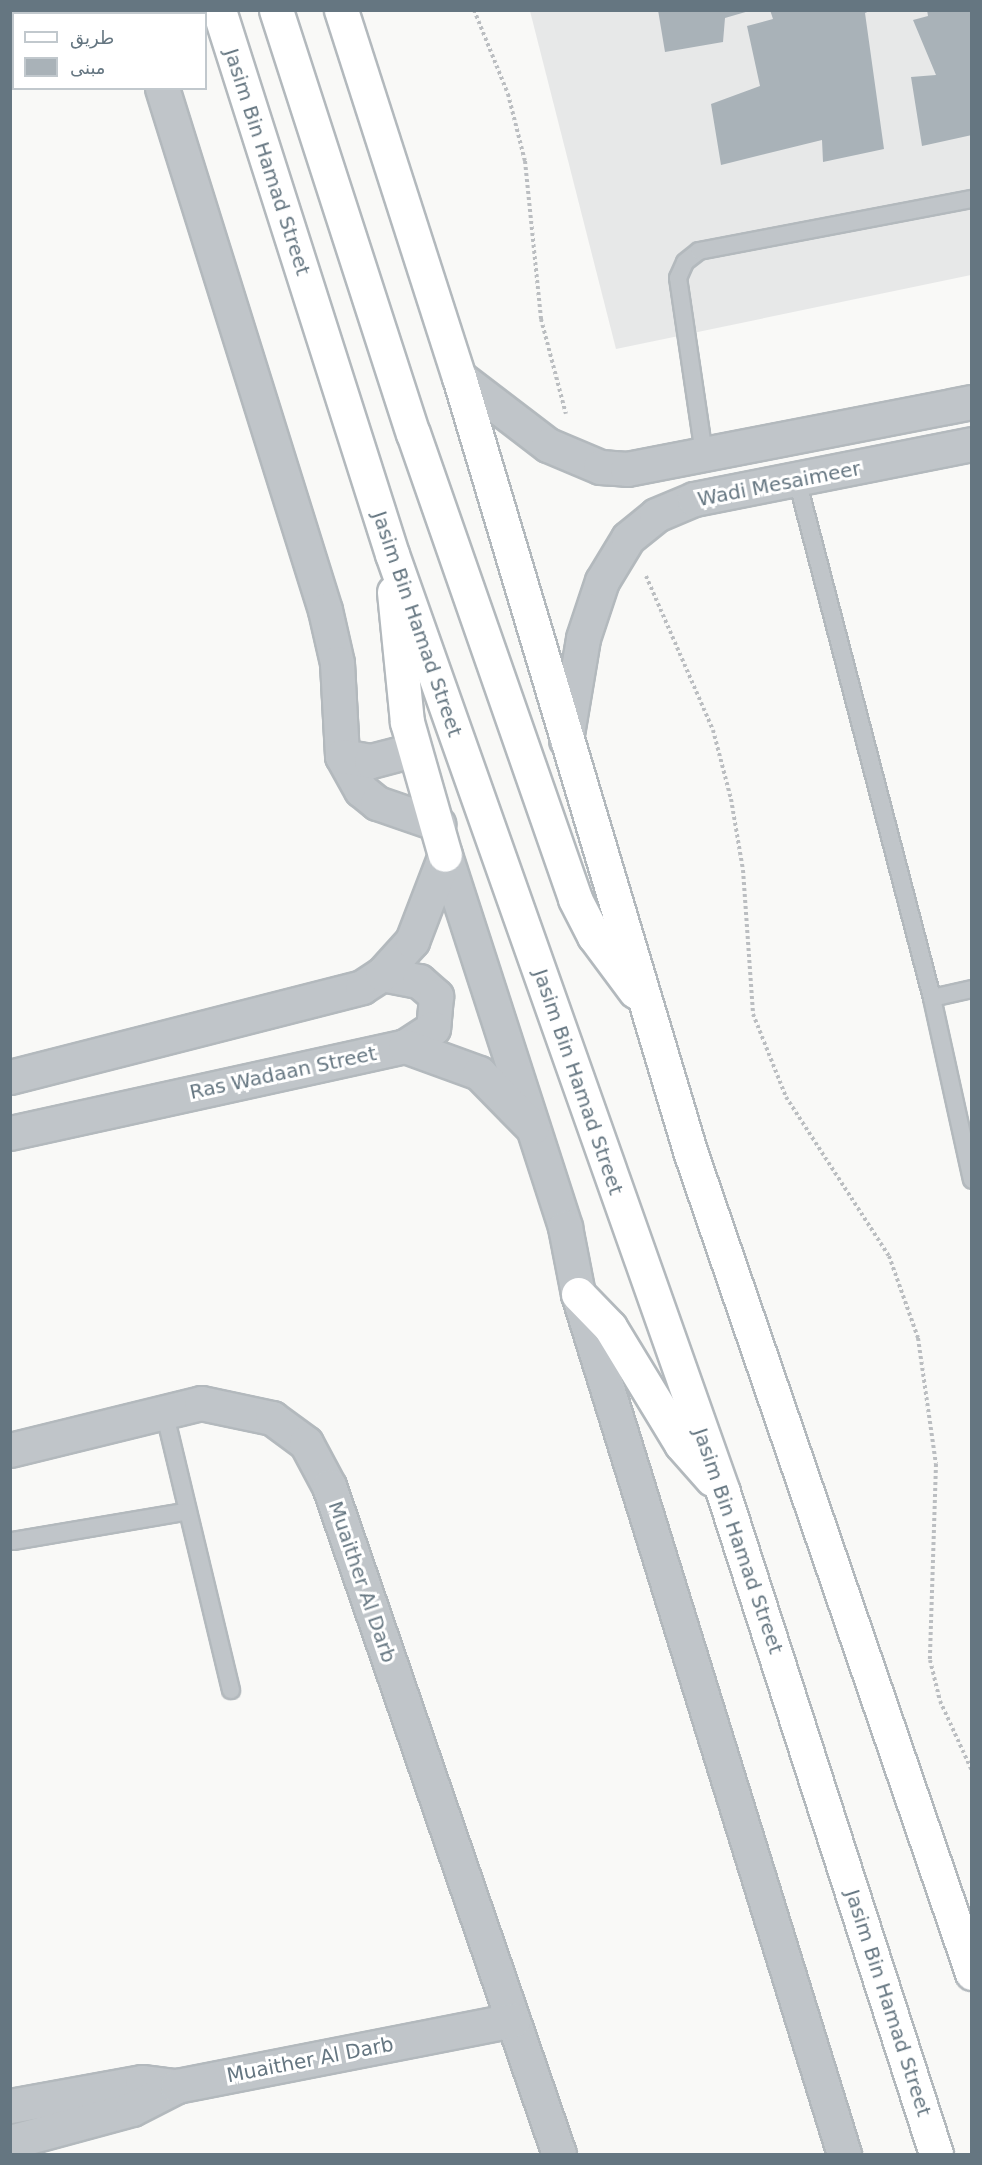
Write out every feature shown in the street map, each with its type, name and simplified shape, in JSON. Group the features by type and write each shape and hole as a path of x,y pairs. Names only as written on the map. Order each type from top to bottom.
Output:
{"main road":[{"name":"Jasim Bin Hamad Street","path":"219,10 392,554 723,1492 936,2154"},
{"path":"276,10 413,433 575,899 615,968 646,1003"},
{"path":"341,10 459,377 691,1154 972,1973"},
{"path":"392,554 397,657 413,750 441,839"},
{"path":"578,1294 610,1327 681,1444 723,1492"}],"street":[{"path":"163,90 325,610 338,672 342,756 361,790 377,803 441,839 565,1227 578,1294 844,2154"},
{"name":"Wadi Mesaimeer","path":"459,377 548,445 600,467 649,466 972,402"},
{"name":"Wadi Mesaimeer","path":"566,740 583,638 602,581 628,538 656,515 694,499 972,444"},
{"path":"342,756 371,761 413,750"},
{"path":"10,1077 334,997 382,975 412,941 441,839"},
{"path":"382,975 419,981 436,996 433,1028 405,1046"},
{"path":"405,1046 479,1073 532,1127"},
{"name":"Ras Wadaan Street","path":"10,1133 405,1046"},
{"name":"Muaither Al Darb","path":"10,1450 201,1403 272,1418 306,1443 320,1462 559,2154"},
{"name":"Muaither Al Darb","path":"10,2142 132,2109 177,2086 513,2020"},
{"name":"Muaither Al Darb","path":"10,2106 142,2082 177,2086"},
{"path":"10,2148 12,2154"}],"lane":[{"path":"704,454 678,278 685,262 699,250 972,199"},
{"path":"797,480 932,998 972,1180"},
{"path":"932,998 972,989"},
{"path":"164,1411 185,1512 231,1690"},
{"path":"13,1541 185,1512"}],"path":[{"path":"474,10 508,94 525,161 541,319 550,366 572,424"},
{"path":"628,538 713,730 729,789 743,870 753,1014 786,1097 889,1256 918,1338 936,1464 930,1660 940,1701 972,1771"}],"shaded area":[{"path":"530,11 971,11 971,275 616,349"}],"building":[{"path":"658,10 749,11 725,18 723,42 665,52"},
{"path":"770,10 872,10 865,13 884,149 823,162 822,140 721,165 711,104 760,86 747,26 773,19"},
{"path":"927,10 972,10 972,135 922,146 911,77 936,75 913,20 928,16"}]}
